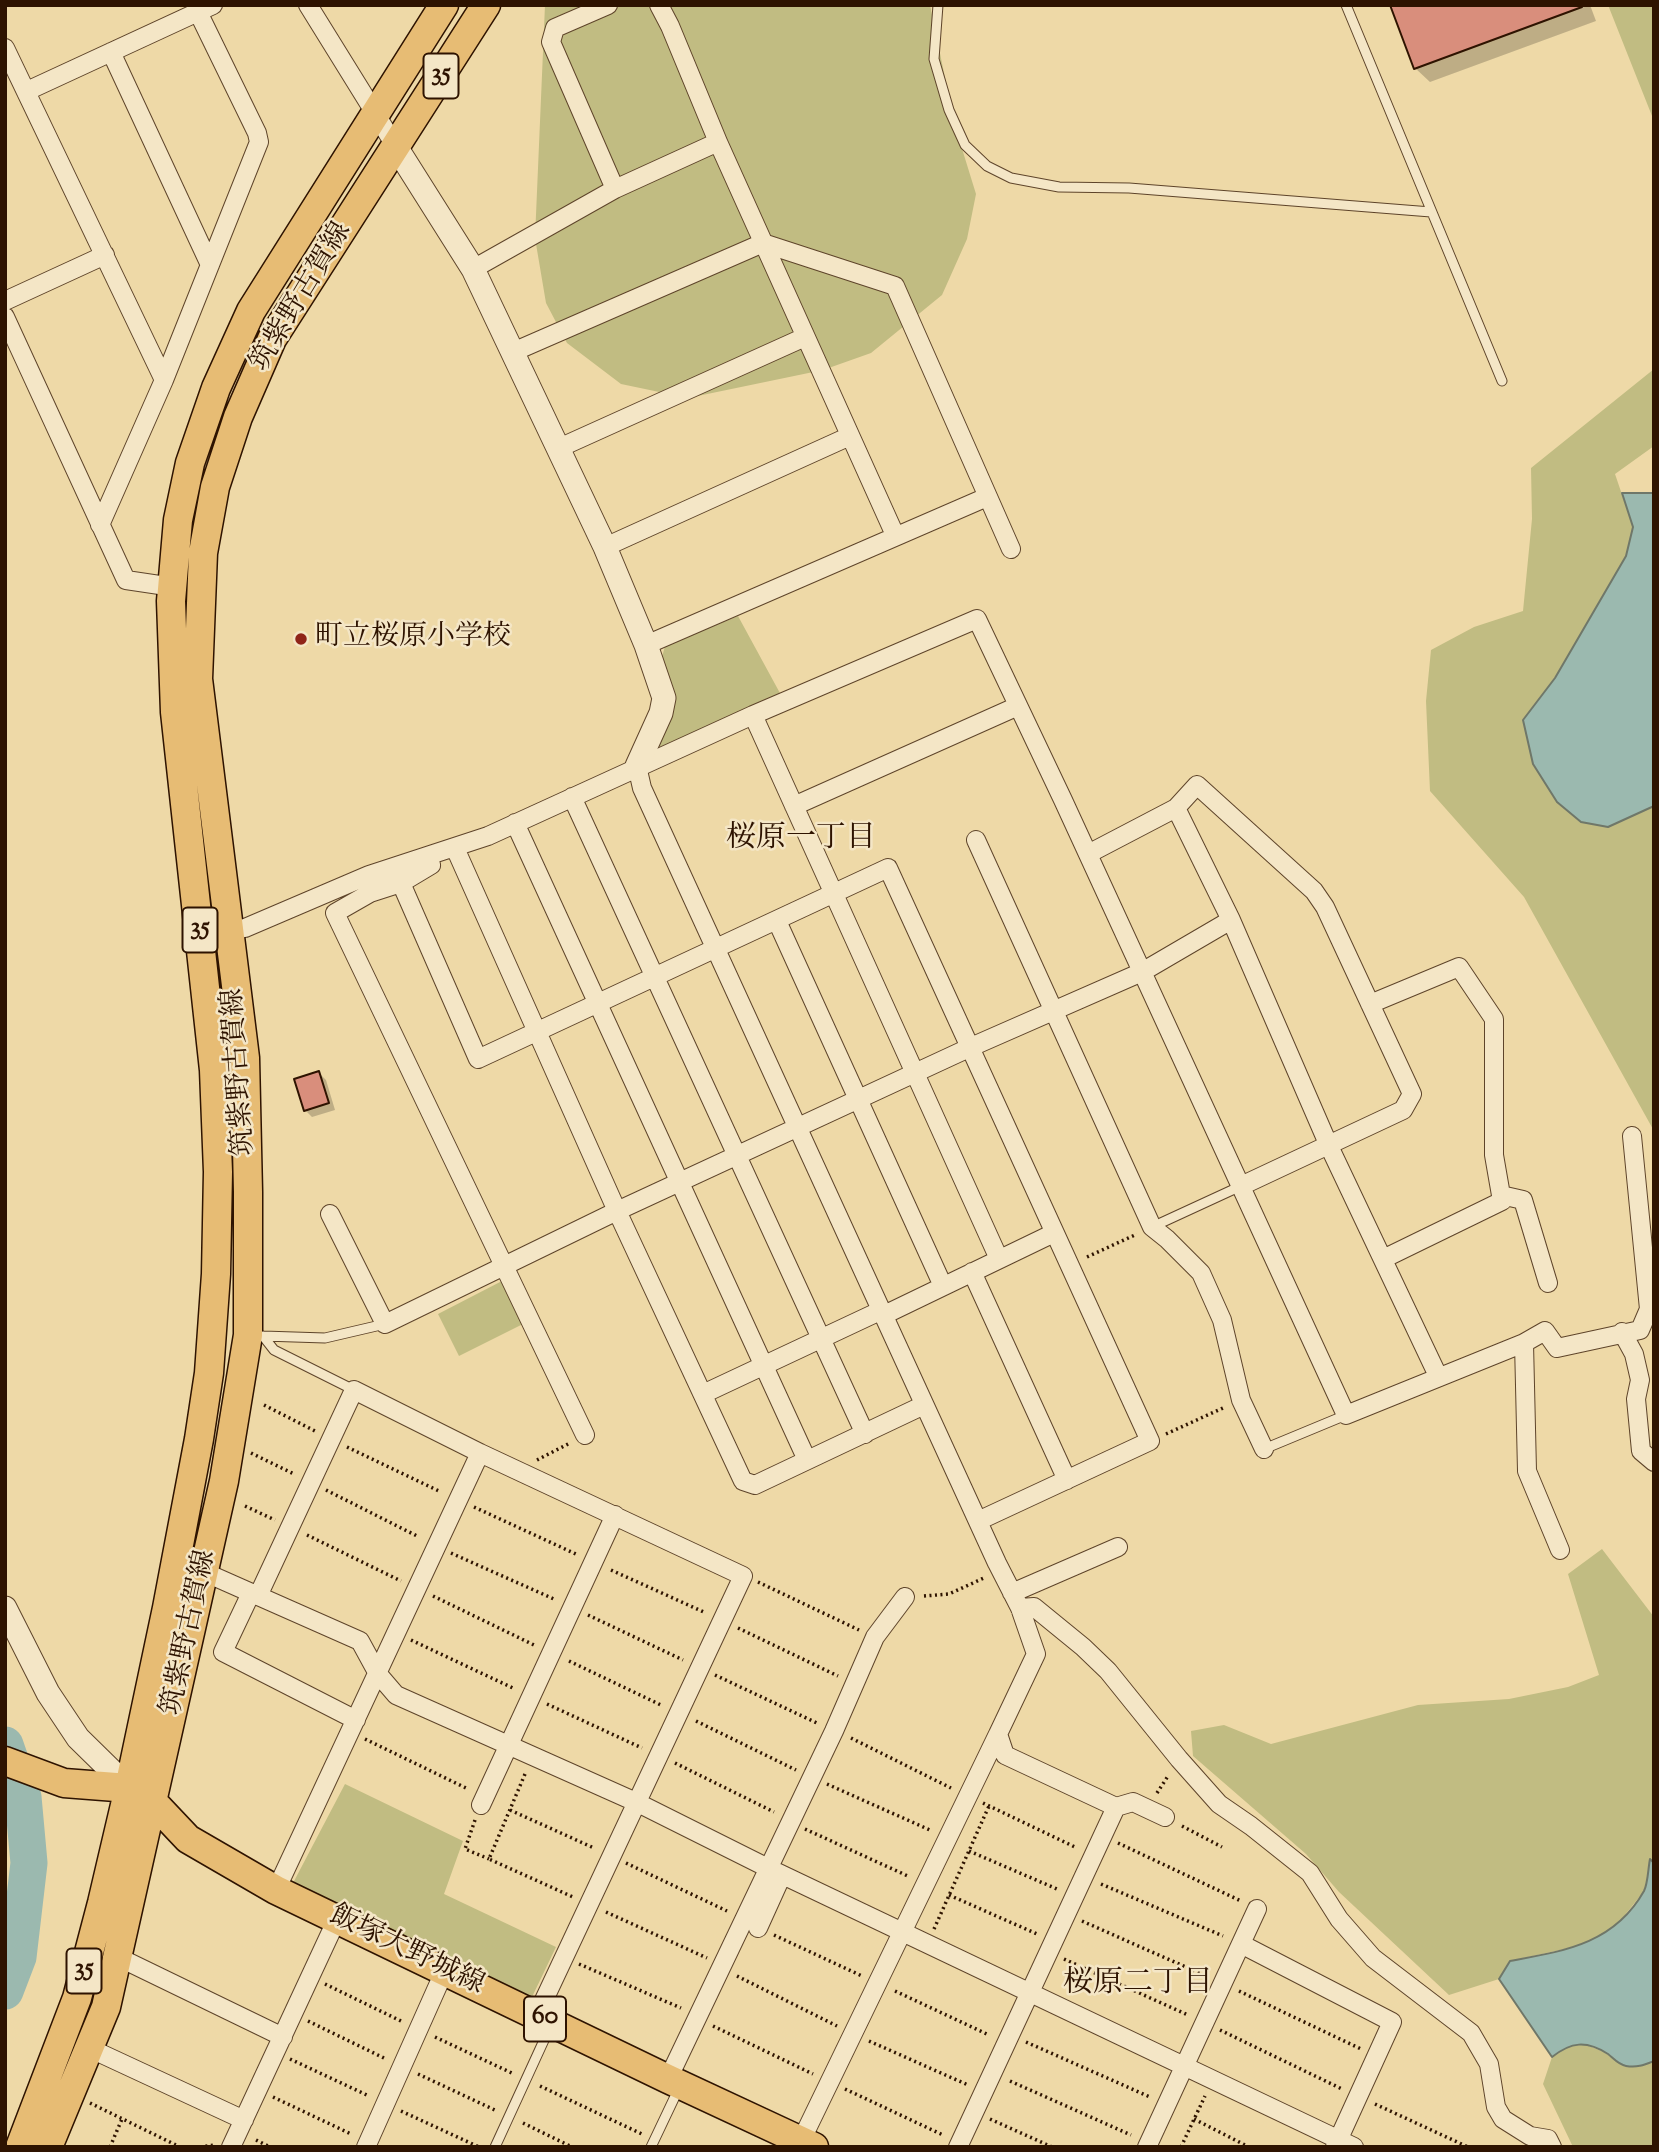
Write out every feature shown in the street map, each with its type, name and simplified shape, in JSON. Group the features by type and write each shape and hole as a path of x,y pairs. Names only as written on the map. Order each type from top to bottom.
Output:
{"main road":[{"name":"筑紫野古賀線","path":"48,2147 106,2007 118,1957 141,1795 209,1374 216,1273 218,1172 214,1070 176,712 173,587 178,520 190,463 216,388 251,311 444,5"},
{"name":"筑紫野古賀線","path":"20,2147 77,1998 141,1795 204,1572 255,1335 245,1058 198,679 203,553 215,487 239,417 272,339 486,5"},
{"path":"5,1761 64,1783 141,1795"},
{"name":"飯塚大野城線","path":"141,1795 188,1839 276,1890 808,2145"}],"street":[{"path":"308,5 473,270 605,547 646,645 664,698 661,713 637,766 642,788 1016,1601 1036,1654 830,2082 808,2145"},
{"path":"608,5 555,28 551,42 615,189"},
{"path":"659,5 895,535"},
{"path":"27,92 206,9 259,142 164,380 100,525"},
{"path":"5,48 164,380"},
{"path":"111,52 211,265"},
{"path":"473,270 615,189 718,142"},
{"path":"513,352 763,243 895,286 1011,549"},
{"path":"5,301 105,255"},
{"path":"5,317 126,580 173,587"},
{"path":"559,448 805,337"},
{"path":"605,547 850,436"},
{"path":"646,645 987,497"},
{"path":"228,931 245,928 369,875 455,848 753,715 976,620 1088,854 1346,1415 1524,1343 1545,1331 1557,1348 1640,1330 1649,1309 1632,1136"},
{"path":"794,806 1018,706"},
{"path":"753,715 999,1259"},
{"path":"1088,854 1177,808 1197,785 1314,891 1325,907 1412,1094 1403,1110 1241,1186"},
{"path":"572,797 864,1434"},
{"path":"1177,808 1231,920 1329,1146 1438,1376"},
{"path":"515,823 807,1460"},
{"path":"976,840 1152,1227 1167,1238 1201,1273 1222,1320 1241,1400 1265,1449"},
{"path":"455,848 617,1211 743,1481 755,1485 924,1405"},
{"path":"429,856 431,865 401,883 370,893 335,913 584,1435"},
{"path":"401,883 478,1059 888,868 1150,1441 978,1521"},
{"path":"330,1214 385,1324 617,1211 971,1047 1142,972 1231,920"},
{"path":"778,921 943,1286"},
{"path":"1370,1004 1459,967 1494,1019 1494,1155 1502,1201 1383,1259"},
{"path":"1502,1195 1523,1200 1548,1283"},
{"path":"703,1394 820,1338 943,1286 1054,1233"},
{"path":"972,1272 1067,1480"},
{"path":"1622,1332 1634,1354 1640,1381 1636,1399 1641,1451 1654,1462"},
{"path":"1524,1343 1527,1471 1560,1550"},
{"path":"353,1726 223,1652 290,1527 354,1390 480,1453 743,1576 565,1957 544,2019"},
{"path":"276,1890 480,1453"},
{"path":"483,1801 615,1515"},
{"path":"1016,1601 1118,1547"},
{"path":"204,1572 360,1642 378,1674 396,1695 638,1803 775,1872 1185,2065 1342,2144 1358,2097 1392,2022 1241,1944"},
{"path":"674,2082 798,1824 875,1637 905,1597"},
{"path":"1016,1601 1034,1607 1083,1647 1128,1694 1179,1759 1219,1804 1310,1873 1339,1919 1373,1958 1471,2033 1489,2064 1496,2106 1503,2119 1530,2136 1548,2138 1552,2147"},
{"path":"5,1608 48,1693 78,1738 141,1795"},
{"path":"998,1734 1005,1755 1116,1807 1133,1802 1165,1817"},
{"path":"959,2145 1116,1807"},
{"path":"1148,2145 1257,1909"},
{"path":"231,2147 337,1919"},
{"path":"118,1957 279,2044"},
{"path":"367,2144 444,1972"},
{"path":"89,2048 244,2120"}],"lane":[{"path":"938,5 934,59 949,110 965,145 987,166 1011,178 1059,187 1129,188 1431,212"},
{"path":"1346,5 1502,381"},
{"path":"1152,1227 1241,1186"},
{"path":"255,1335 325,1338 385,1324"},
{"path":"255,1335 274,1350 354,1390"},
{"path":"1265,1449 1346,1415"},
{"path":"495,2147 544,2019"},
{"path":"651,2147 674,2082"}],"path":[{"path":"1069,1265 1152,1227"},
{"path":"1150,1441 1241,1400"},
{"path":"264,1405 458,1500 723,1620 855,1684"},
{"path":"523,1473 528,1465 584,1435"},
{"path":"249,1452 311,1482"},
{"path":"245,1506 290,1527"},
{"path":"905,1597 949,1594 1000,1570"},
{"path":"743,1576 875,1637"},
{"path":"397,1633 925,1884"},
{"path":"353,1726 483,1801 465,1849 590,1904 729,1970 853,2034 984,2092"},
{"path":"489,1859 533,1756"},
{"path":"1146,1808 1179,1759"},
{"path":"825,1783 947,1838"},
{"path":"927,1944 989,1806"},
{"path":"510,1810 877,1983 1167,2105"},
{"path":"1165,1817 1222,1847"},
{"path":"1103,1837 1257,1909"},
{"path":"969,1851 1075,1897"},
{"path":"1084,1877 1241,1944"},
{"path":"949,1895 1205,2023 1468,2147"},
{"path":"1067,1914 1223,1983 1376,2056"},
{"path":"565,1957 705,2020 959,2145"},
{"path":"310,1976 419,2030"},
{"path":"293,2014 572,2147"},
{"path":"279,2044 385,2104 480,2147"},
{"path":"993,2074 1148,2145"},
{"path":"1181,2147 1213,2079"},
{"path":"258,2090 367,2144"},
{"path":"70,2094 180,2147"},
{"path":"974,2113 1052,2147"},
{"path":"110,2147 122,2119"},
{"path":"1194,2119 1249,2147"}],"shaded area":[{"path":"545,5 930,5 955,126 976,194 967,239 942,295 871,353 823,370 688,398 621,384 567,343 546,303 535,238"},
{"path":"1608,5 1654,5 1654,121"},
{"path":"1654,369 1654,446 1615,474 1633,527 1626,556 1555,678 1523,720 1533,764 1557,802 1608,827 1654,806 1654,1131 1524,897 1430,791 1426,701 1431,650 1474,627 1523,611 1532,519 1531,468"},
{"path":"738,616 781,695 660,749 656,741 665,646"},
{"path":"502,1281 523,1324 459,1356 438,1314"},
{"path":"1602,1549 1654,1617 1654,1863 1650,1860 1645,1890 1616,1926 1587,1944 1510,1961 1499,1979 1449,1995 1339,1892 1306,1854 1193,1756 1191,1731 1224,1725 1271,1744 1418,1705 1509,1699 1568,1687 1599,1675 1568,1574"},
{"path":"345,1784 463,1841 444,1894 556,1947 532,1997 292,1885"},
{"path":"1567,2044 1584,2044 1604,2052 1623,2066 1638,2067 1654,2061 1654,2147 1573,2147 1543,2084 1552,2057"}],"water":[{"path":"1622,493 1654,493 1654,806 1608,827 1581,822 1557,802 1533,764 1523,720 1555,678 1626,556 1633,527"},
{"path":"1650,1859 1654,1863 1654,2061 1630,2067 1617,2062 1600,2049 1586,2045 1566,2048 1552,2057 1499,1979 1510,1961 1586,1942 1618,1923 1644,1891"}],"building":[{"path":"1390,5 1581,5 1582,7 1414,69"},
{"path":"319,1071 329,1103 304,1111 294,1079"}],"waterway":[{"path":"5,1745 23,1797 29,1863 18,1957 5,1991"}],"place":[{"name":"町立桜原小学校","path":"301,639"}],"district":[{"name":"桜原一丁目","path":"801,841"},
{"name":"桜原二丁目","path":"1138,1986"}]}
